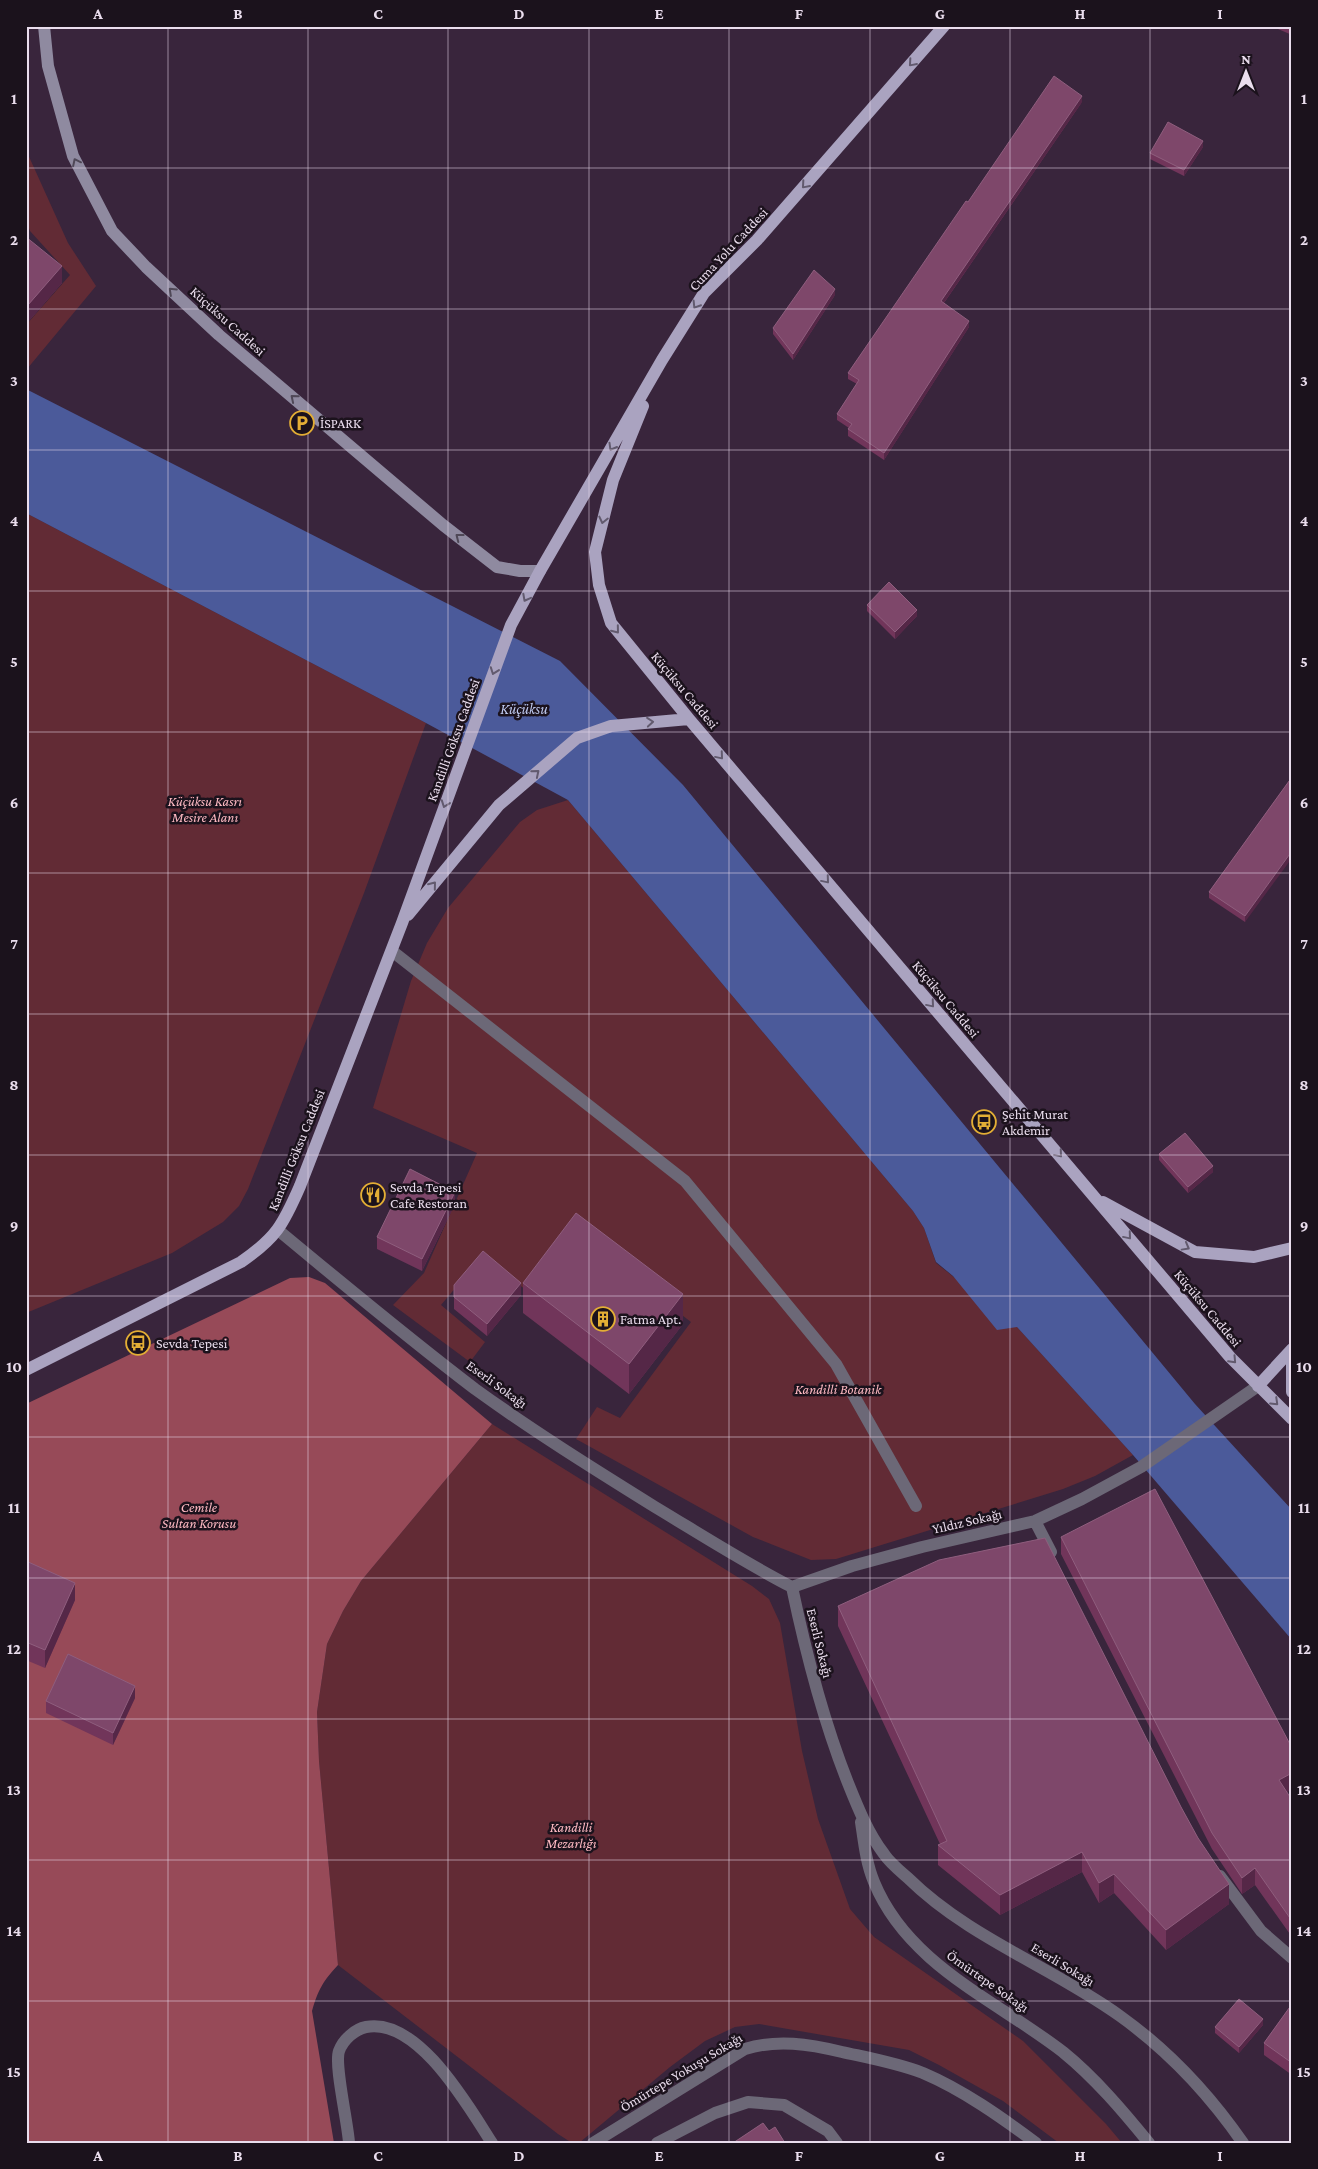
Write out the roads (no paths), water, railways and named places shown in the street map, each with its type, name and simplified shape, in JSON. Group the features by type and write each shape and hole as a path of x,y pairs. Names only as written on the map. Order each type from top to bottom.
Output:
{"main road":[{"name":"Cuma Yolu Caddesi","path":"540,571 662,360 704,293 757,240 944,26"},
{"name":"Küçüksu Caddesi","path":"662,360 613,480 595,552 599,585 611,623 689,719 1230,1357 1292,1419"},
{"name":"Kandilli Göksu Caddesi","path":"26,1370 241,1262 264,1246 278,1230 300,1186 392,951 511,625 540,571"},
{"name":"Kandilli Göksu Caddesi","path":"402,923 499,805 577,738 611,726 689,719"},
{"path":"1097,1199 1195,1252 1254,1257 1292,1248"},
{"path":"1258,1386 1292,1349"},
{"path":"1292,1362 1292,1392"}],"street":[{"name":"Küçüksu Caddesi","path":"44,26 48,66 73,156 112,231 146,267 219,335 443,525 497,567 520,571 540,571"},
{"path":"392,951 685,1181 836,1364 916,1506"},
{"name":"Eserli Sokağı","path":"278,1230 421,1347 476,1389 646,1501 758,1570 792,1587 819,1700 838,1758 860,1812 885,1856 917,1888 957,1919 1119,2015 1156,2044 1220,2110 1243,2143"},
{"name":"Yıldız Sokağı","path":"792,1587 852,1566 922,1547 1036,1521 1141,1467 1258,1386"},
{"path":"1036,1521 1058,1565"},
{"name":"Ömürtepe Sokağı","path":"860,1812 865,1850 873,1881 886,1907 907,1936 931,1959 965,1986 1063,2053 1097,2084 1150,2143"},
{"path":"1215,1868 1261,1931 1292,1958"},
{"path":"349,2143 338,2067 338,2053 351,2034 362,2027 375,2025 388,2026 397,2030 417,2044 458,2090 492,2143"},
{"name":"Ömürtepe Yokuşu Sokağı","path":"593,2143 745,2049 762,2043 787,2043 824,2048 886,2062 923,2074 961,2093 1010,2123 1036,2143"},
{"path":"660,2142 716,2113 748,2102 784,2105 828,2131 837,2143"}],"water":[{"name":"Küçüksu","path":"26,389 560,661 683,785 1195,1404 1292,1510 1292,1640 1133,1455 1017,1327 997,1330 953,1276 936,1262 924,1228 913,1211 568,800 426,723 26,513"}],"place":[{"name":"İSPARK","path":"302,423"},
{"name":"Şehit Murat Akdemir","path":"984,1122"},
{"name":"Sevda Tepesi Cafe Restoran","path":"373,1195"},
{"name":"Fatma Apt.","path":"603,1319"},
{"name":"Sevda Tepesi","path":"138,1343"}],"park label":[{"name":"Küçüksu Kasrı Mesire Alanı","path":"205,810"},
{"name":"Kandilli Botanik","path":"838,1389"},
{"name":"Cemile Sultan Korusu","path":"199,1515"},
{"name":"Kandilli Mezarlığı","path":"571,1835"}]}
